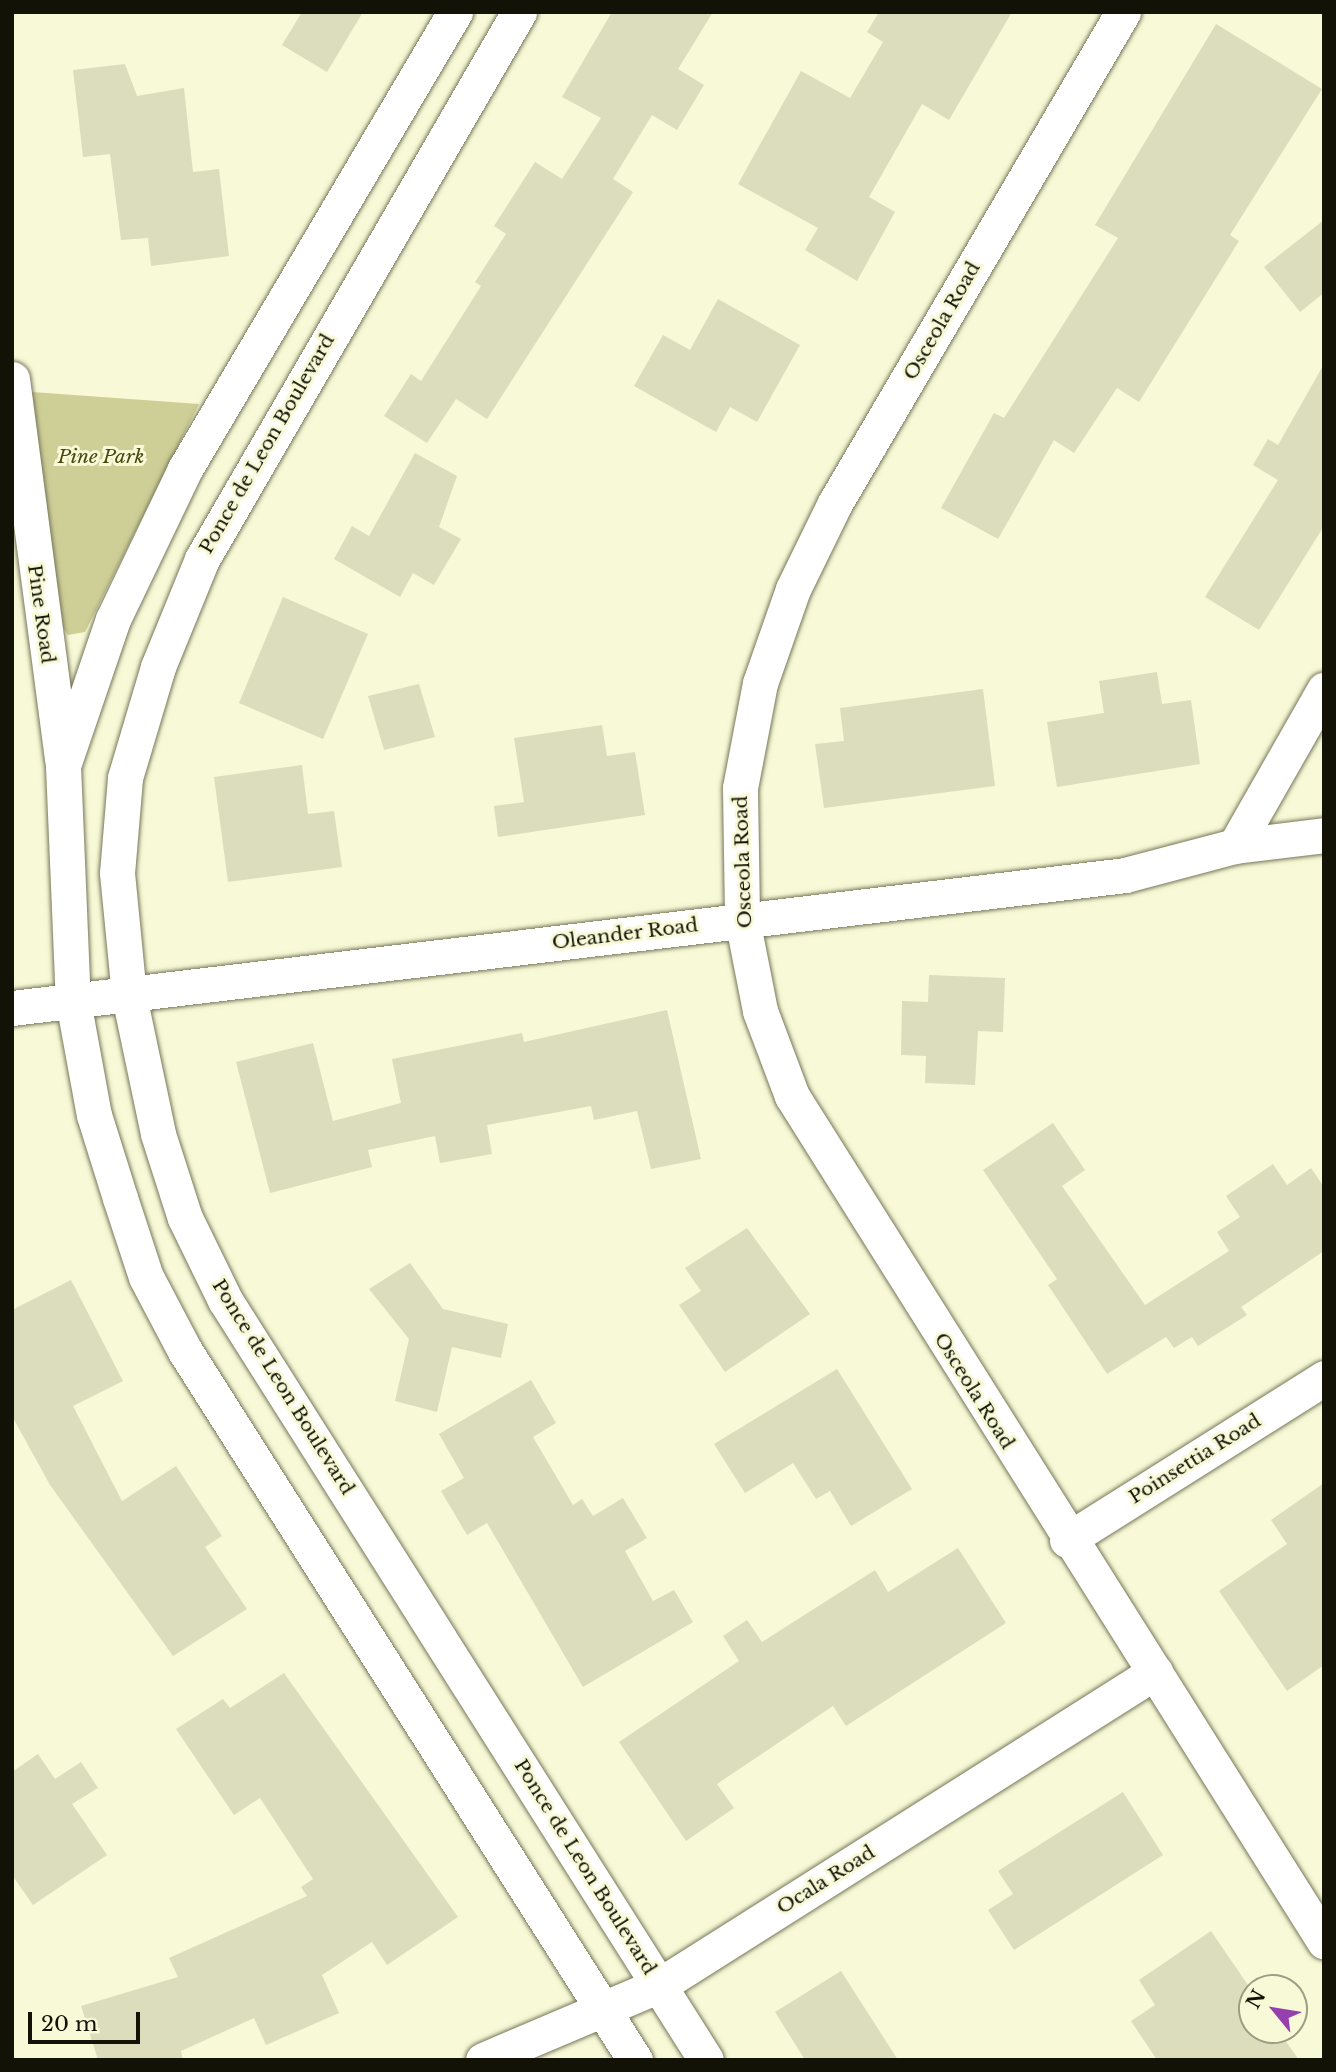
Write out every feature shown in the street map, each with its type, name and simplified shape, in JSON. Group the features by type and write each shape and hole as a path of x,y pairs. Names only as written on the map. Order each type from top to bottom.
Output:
{"street":[{"path":"455,12 185,469 113,619 63,766 73,1001 94,1115 146,1277 178,1339 635,2060"},
{"name":"Ponce de Leon Boulevard","path":"519,12 242,481 158,667 125,778 117,873 129,996 158,1134 185,1217 225,1300 706,2060"},
{"name":"Osceola Road","path":"1123,12 835,503 793,589 760,683 740,788 742,919 760,1011 792,1096 1067,1541 1155,1672 1324,1941"},
{"name":"Pine Road","path":"12,379 63,766"},
{"path":"1235,846 1324,690"},
{"name":"Oleander Road","path":"12,1008 1125,875 1235,846 1324,835"},
{"name":"Poinsettia Road","path":"1067,1541 1324,1378"},
{"name":"Ocala Road","path":"483,2060 660,1985 1155,1672"}],"green space":[{"name":"Pine Park","path":"32,392 199,404 85,632 68,635 56,617"}],"building":[{"path":"302,12 363,12 327,72 282,45"},
{"path":"612,12 713,12 678,69 704,85 677,130 652,115 613,179 633,192 487,419 456,399 427,443 384,416 411,374 421,381 481,286 475,282 506,234 494,226 535,162 562,179 601,118 562,97"},
{"path":"879,12 1012,12 949,120 922,104 869,197 895,212 857,281 805,250 818,228 738,184 801,71 850,98 883,42 867,32"},
{"path":"1216,24 1322,89 1230,235 1239,241 1139,402 1117,388 1074,453 1054,440 998,539 941,508 994,413 1004,418 1118,238 1095,225"},
{"path":"125,64 137,96 184,88 193,172 219,169 229,256 151,266 148,238 121,240 110,154 83,157 73,70"},
{"path":"1324,220 1324,293 1300,312 1264,267"},
{"path":"718,299 800,345 757,422 730,407 716,432 634,386 663,335 690,350"},
{"path":"1324,364 1324,526 1259,630 1205,597 1278,480 1253,465 1268,439 1278,445"},
{"path":"415,453 457,476 439,527 461,539 434,585 413,573 400,597 334,559 352,526 369,536"},
{"path":"283,597 368,634 323,739 239,703"},
{"path":"1157,672 1162,704 1191,700 1200,764 1057,787 1047,722 1104,713 1099,681"},
{"path":"419,684 435,737 384,750 368,696"},
{"path":"983,689 995,786 824,808 815,744 844,741 840,708"},
{"path":"602,725 607,756 635,752 645,815 498,837 494,806 524,802 514,738"},
{"path":"302,765 308,814 334,811 342,867 228,882 214,777"},
{"path":"929,975 1005,978 1003,1032 978,1031 975,1085 925,1083 926,1056 901,1055 902,1001 928,1002"},
{"path":"667,1010 701,1159 651,1169 637,1111 594,1120 591,1106 487,1125 492,1154 440,1163 435,1136 368,1150 372,1167 270,1193 236,1062 313,1043 333,1121 401,1103 392,1059 522,1033 524,1042"},
{"path":"1053,1123 1085,1170 1062,1186 1145,1305 1229,1251 1217,1232 1240,1217 1226,1196 1273,1164 1287,1185 1311,1168 1324,1187 1324,1251 1241,1307 1247,1315 1198,1346 1192,1337 1174,1348 1166,1337 1107,1374 1048,1285 1057,1279 983,1170"},
{"path":"747,1228 810,1314 725,1372 679,1305 701,1291 685,1268"},
{"path":"410,1263 443,1309 508,1324 501,1358 452,1347 437,1412 395,1401 409,1339 369,1289"},
{"path":"71,1280 123,1381 73,1406 122,1501 176,1466 222,1536 205,1547 247,1609 173,1656 50,1485 12,1416 12,1310"},
{"path":"837,1369 912,1489 851,1526 830,1491 816,1499 793,1463 745,1493 714,1444"},
{"path":"531,1380 556,1423 533,1437 573,1505 582,1499 593,1516 623,1498 647,1538 625,1551 653,1601 674,1590 693,1622 583,1687 487,1523 467,1535 441,1491 464,1478 439,1434"},
{"path":"1324,1483 1324,1665 1287,1691 1219,1591 1287,1544 1271,1520"},
{"path":"958,1548 1006,1623 846,1726 833,1706 717,1784 734,1808 686,1841 619,1742 739,1661 723,1636 747,1620 762,1642 875,1570 888,1592"},
{"path":"284,1673 458,1917 387,1965 372,1942 322,1975 339,2013 266,2045 254,2018 181,2051 183,2060 98,2060 81,2006 178,1977 169,1958 307,1896 301,1887 313,1879 260,1798 234,1815 176,1729 223,1699 230,1708"},
{"path":"38,1754 55,1779 81,1762 98,1788 72,1804 107,1855 33,1905 12,1875 12,1772"},
{"path":"1123,1792 1163,1855 1014,1950 988,1910 1013,1894 998,1871"},
{"path":"1211,1931 1240,1974 1238,1974 1238,2044 1288,2044 1299,2060 1157,2060 1131,2021 1155,2005 1139,1980"},
{"path":"841,1971 898,2060 805,2060 775,2012"}]}
